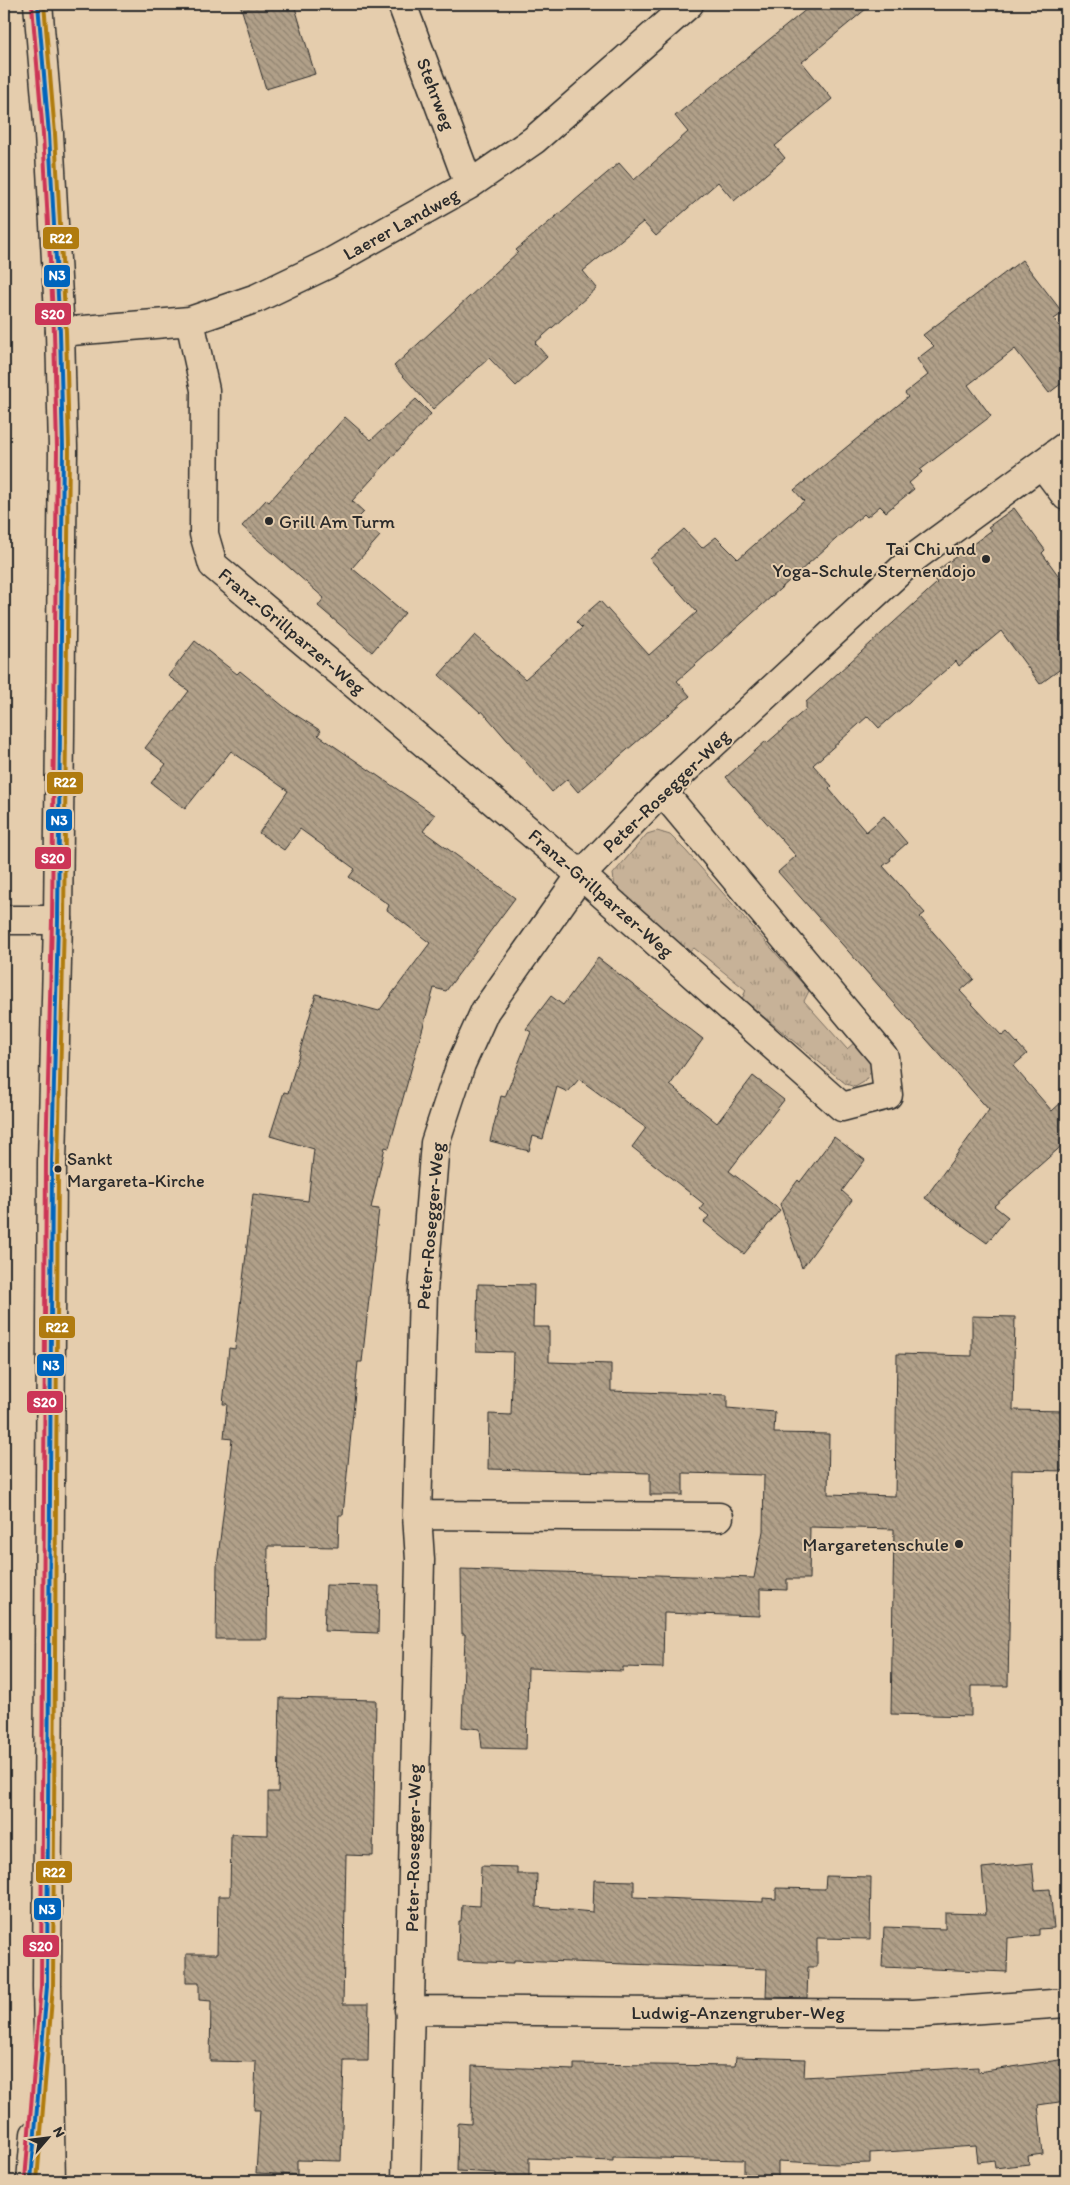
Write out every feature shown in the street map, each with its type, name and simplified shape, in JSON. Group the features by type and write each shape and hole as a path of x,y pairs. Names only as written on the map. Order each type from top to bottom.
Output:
{"street":[{"path":"38,4 49,134 60,332 63,448 58,920 52,1172 47,1986 51,2181"},
{"name":"Stehrweg","path":"402,4 469,185"},
{"name":"Laerer Landweg","path":"60,332 190,321 257,298 328,264 469,185 534,140 689,4"},
{"name":"Franz-Grillparzer-Weg","path":"190,321 205,390 204,534 213,565 582,875 842,1107 888,1095 884,1057 662,791"},
{"name":"Peter-Rosegger-Weg","path":"406,2181 420,1560 417,1515 423,1291 435,1143 461,1064 485,1011 582,875 662,791 916,557 1066,446"},
{"path":"1042,464 1066,496"},
{"path":"4,920 58,920"},
{"path":"417,1515 719,1517"},
{"path":"31,2181 47,1986"},
{"name":"Ludwig-Anzengruber-Weg","path":"409,2010 914,2014 1066,2003"}],"green space":[{"path":"657,831 670,835 686,851 809,991 804,1001 847,1049 855,1042 868,1057 872,1070 864,1082 855,1087 846,1084 742,999 746,990 694,948 686,955 616,894 613,874 647,834"}],"building":[{"path":"240,4 294,4 315,74 266,89"},
{"path":"813,4 872,4 802,62 832,99 775,146 785,158 734,201 718,182 656,236 643,222 583,271 597,288 535,343 547,357 516,386 489,358 433,409 394,366 518,252 516,250 619,163 634,180 688,132 675,116"},
{"path":"1022,260 1063,313 1054,319 1066,335 1066,380 1049,393 1015,349 968,385 991,416 920,470 922,472 909,483 914,489 886,512 880,506 867,517 864,514 677,681 690,696 578,792 567,779 552,792 482,711 481,713 439,675 475,635 525,679 582,628 576,622 600,601 649,655 697,612 650,559 684,529 702,548 716,537 738,559 804,501 794,490 908,397 905,393 928,375 917,359 934,346 923,335"},
{"path":"416,399 431,414 352,501 364,512 358,518 380,536 352,568 405,613 372,652 318,606 324,598 242,526 266,500 269,502 345,417 371,440"},
{"path":"1014,508 1045,550 1042,553 1066,586 1066,665 1040,684 1001,631 959,666 956,661 879,728 868,716 813,765 832,786 829,789 866,832 884,816 907,843 883,866 925,913 920,917 974,979 960,991 1002,1036 1007,1032 1027,1054 1013,1066 1052,1111 1066,1098 1066,1142 994,1206 1008,1217 987,1243 925,1198 989,1110 778,872 796,856 726,777 766,741 767,743 806,709 806,702 937,583 931,575 992,530 988,527"},
{"path":"195,641 237,674 240,671 288,710 321,731 318,735 435,815 423,831 515,898 446,991 434,988 389,1148 385,1147 371,1208 379,1209 362,1362 358,1362 343,1515 339,1515 338,1547 268,1546 267,1639 216,1639 217,1566 232,1439 224,1438 227,1404 223,1404 229,1348 235,1349 253,1194 308,1201 314,1149 270,1136 284,1092 288,1093 316,994 379,1011 430,943 387,910 389,905 349,877 355,869 300,829 284,850 259,833 288,791 231,751 185,809 151,783 166,764 145,748 189,691 168,676"},
{"path":"598,958 703,1039 670,1085 717,1123 753,1076 784,1100 729,1171 780,1210 744,1254 704,1222 709,1216 700,1209 704,1204 632,1147 646,1128 579,1079 568,1092 557,1087 543,1139 533,1136 529,1151 490,1141 501,1096 505,1097 531,1032 526,1029 551,996 563,1005"},
{"path":"834,1137 865,1160 842,1191 852,1200 802,1268 780,1204 798,1180 800,1182"},
{"path":"478,1284 534,1285 533,1327 549,1327 549,1362 611,1364 611,1391 727,1395 727,1408 775,1412 774,1433 829,1434 828,1494 895,1496 897,1354 972,1356 972,1316 1015,1317 1013,1410 1066,1411 1066,1471 1012,1470 1008,1686 971,1686 971,1716 891,1714 894,1529 810,1527 809,1579 787,1579 787,1590 760,1589 760,1616 664,1613 663,1668 623,1667 623,1671 528,1668 526,1749 482,1748 480,1729 462,1727 465,1634 462,1634 461,1569 754,1578 763,1531 764,1475 683,1473 683,1495 650,1495 650,1473 488,1469 489,1414 511,1415 513,1352 476,1351"},
{"path":"326,1585 379,1586 378,1633 324,1631"},
{"path":"280,1698 376,1700 373,1856 346,1855 343,2004 369,2004 368,2061 344,2061 341,2161 297,2160 297,2175 256,2173 260,2110 254,2110 256,2062 210,2061 211,2001 199,2000 199,1983 186,1983 186,1954 217,1954 218,1896 230,1896 231,1834 268,1835 268,1792 278,1792"},
{"path":"1032,1863 1035,1890 1050,1889 1054,1928 1039,1929 1039,1935 1008,1938 1007,1972 882,1967 884,1927 945,1929 945,1913 986,1914 982,1868"},
{"path":"481,1866 517,1867 517,1874 537,1874 536,1907 593,1912 594,1880 634,1881 634,1897 763,1902 763,1898 776,1899 776,1888 825,1889 826,1876 871,1877 870,1939 817,1938 817,1967 808,1967 807,1998 766,1997 767,1969 514,1960 514,1963 458,1961 459,1921 461,1921 462,1905 480,1906"},
{"path":"736,2057 805,2059 804,2077 978,2067 978,2072 1066,2059 1066,2101 1038,2105 1043,2154 1028,2156 1029,2164 995,2168 994,2160 978,2162 976,2146 870,2153 870,2163 836,2164 778,2161 778,2177 744,2176 744,2160 613,2157 613,2161 529,2158 529,2181 496,2181 496,2173 457,2171 458,2123 471,2124 472,2066 574,2070 574,2064 735,2066"}],"transit line":[{"name":"N3","path":"31,2181 47,1986 52,1162 58,920 63,448 60,332 49,134 38,4"},
{"name":"R22","path":"37,2181 53,1986 58,1162 64,920 69,448 66,332 55,134 44,4"},
{"name":"S20","path":"25,2180 41,1986 46,1162 52,920 57,448 54,332 43,134 32,5"}],"place":[{"name":"Grill Am Turm","path":"269,521"},
{"name":"Tai Chi und Yoga-Schule Sternendojo","path":"986,559"},
{"name":"Sankt Margareta-Kirche","path":"58,1169"},
{"name":"Margaretenschule","path":"959,1544"}]}
